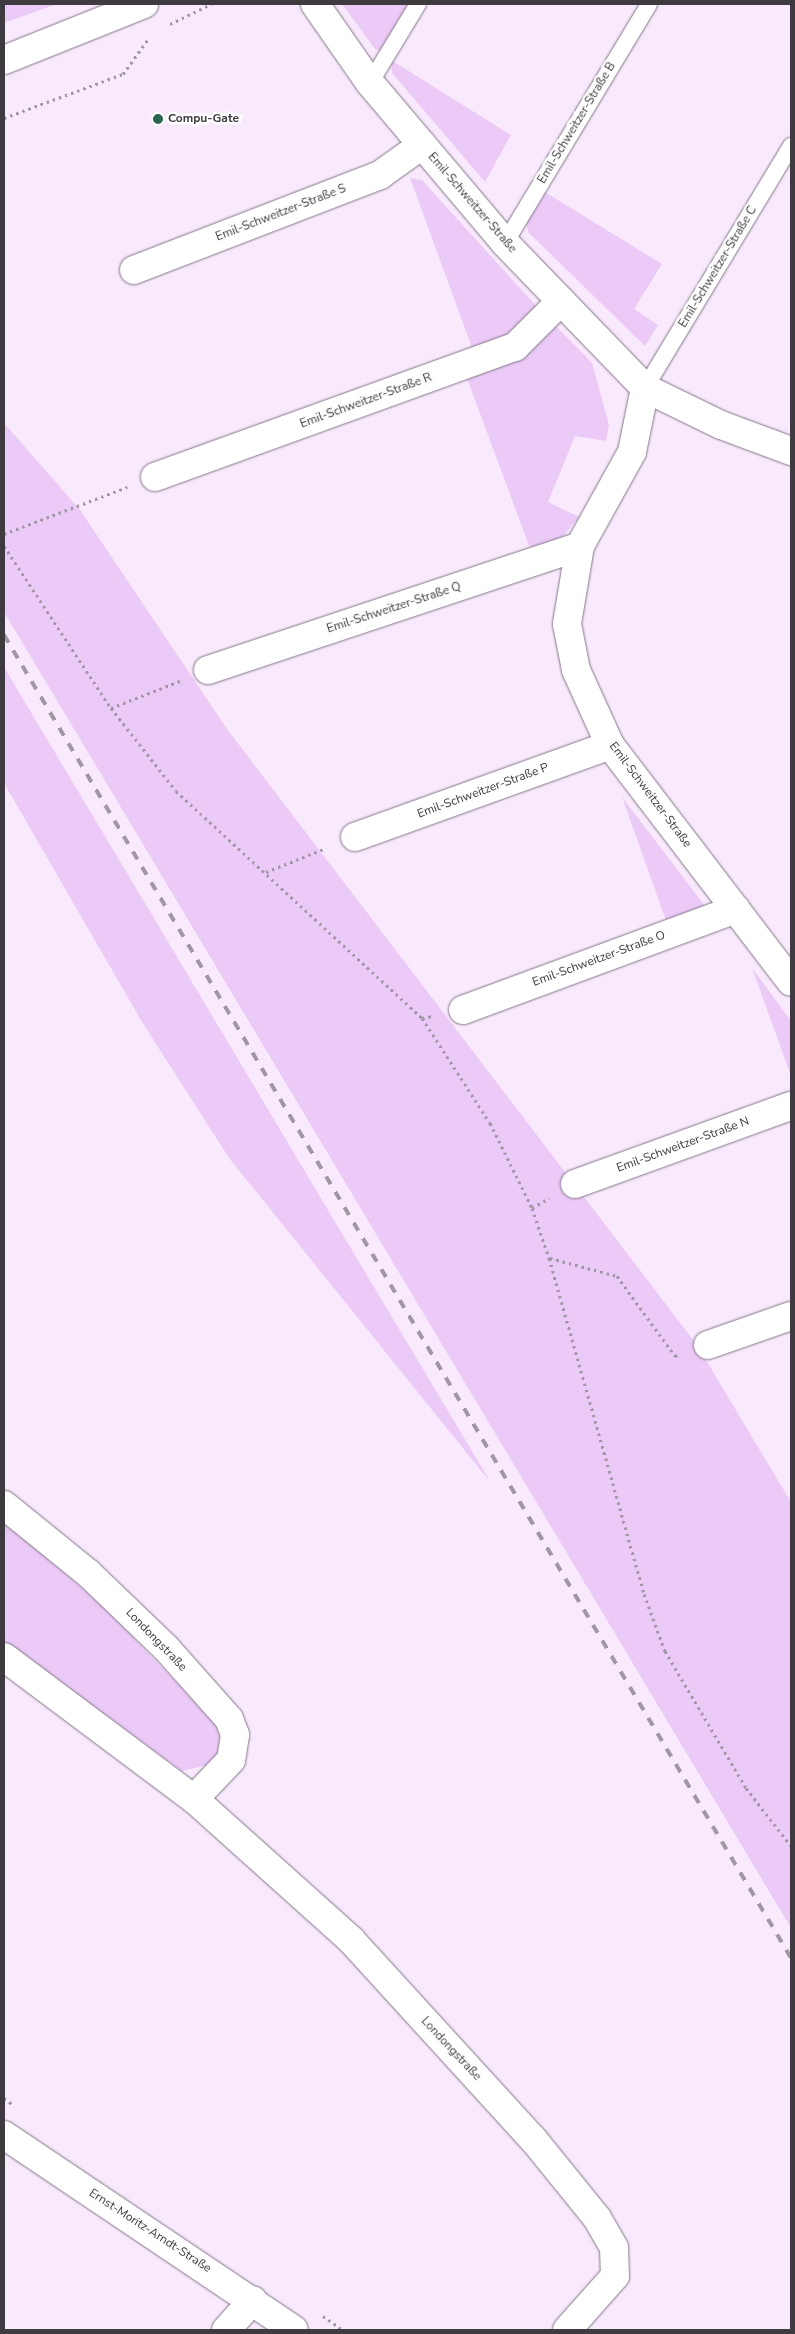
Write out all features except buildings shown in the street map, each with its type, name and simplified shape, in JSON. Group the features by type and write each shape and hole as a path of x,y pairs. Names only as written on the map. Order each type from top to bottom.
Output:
{"street":[{"path":"4,60 144,4"},
{"name":"Emil-Schweitzer-Straße","path":"315,4 370,83 505,243 645,388 721,425 791,450"},
{"name":"Emil-Schweitzer-Straße S","path":"134,270 380,176 422,145"},
{"name":"Emil-Schweitzer-Straße R","path":"155,477 515,347 561,301"},
{"name":"Emil-Schweitzer-Straße","path":"645,388 632,452 580,546 567,624 576,670 610,745 791,982"},
{"name":"Emil-Schweitzer-Straße Q","path":"208,670 580,546"},
{"name":"Emil-Schweitzer-Straße P","path":"355,837 610,745"},
{"name":"Emil-Schweitzer-Straße O","path":"463,1010 736,909"},
{"name":"Emil-Schweitzer-Straße N","path":"575,1184 791,1106"},
{"path":"708,1344 791,1316"},
{"name":"Londongstraße","path":"4,1505 95,1580 166,1648 228,1719 235,1735 231,1760 194,1799"},
{"name":"Londongstraße","path":"4,1657 194,1799 350,1940 533,2139 597,2218 614,2248 615,2276 567,2330"},
{"name":"Ernst-Moritz-Arndt-Straße","path":"4,2135 254,2300 294,2330"},
{"path":"226,2330 254,2300"}],"lane":[{"path":"370,83 418,4"},
{"name":"Emil-Schweitzer-Straße B","path":"505,243 649,4"},
{"name":"Emil-Schweitzer-Straße C","path":"645,388 791,146"}],"path":[{"path":"160,28 211,4"},
{"path":"4,118 124,74 152,33"},
{"path":"4,534 155,477"},
{"path":"4,546 111,708 176,791 266,872 422,1018 490,1123 532,1208 549,1258 644,1594 665,1651 746,1788 791,1846"},
{"path":"111,708 208,670"},
{"path":"266,872 355,837"},
{"path":"549,1258 617,1276 675,1356 708,1344"}],"shaded area":[{"path":"4,4 57,4 4,23"},
{"path":"342,4 411,4 382,51 375,49"},
{"path":"391,60 511,135 485,182 392,73"},
{"path":"410,178 422,180 537,307 537,318 475,356"},
{"path":"543,191 662,264 634,309 658,325 645,346 528,232 526,219"},
{"path":"556,326 592,363 609,425 606,441 575,436 548,502 579,517 558,542 531,551 465,373 546,327"},
{"path":"4,423 80,510 227,729 697,1345 791,1502 791,1928 4,612"},
{"path":"4,667 491,1483 229,1158 142,1022 4,783"},
{"path":"622,797 705,906 701,914 668,926"},
{"path":"752,968 791,1021 791,1076"},
{"path":"4,1520 108,1611 218,1726 222,1736 218,1753 207,1765 182,1771 4,1641"}],"railway":[{"path":"4,635 791,1958"}],"place":[{"name":"Compu-Gate","path":"158,119"}]}
